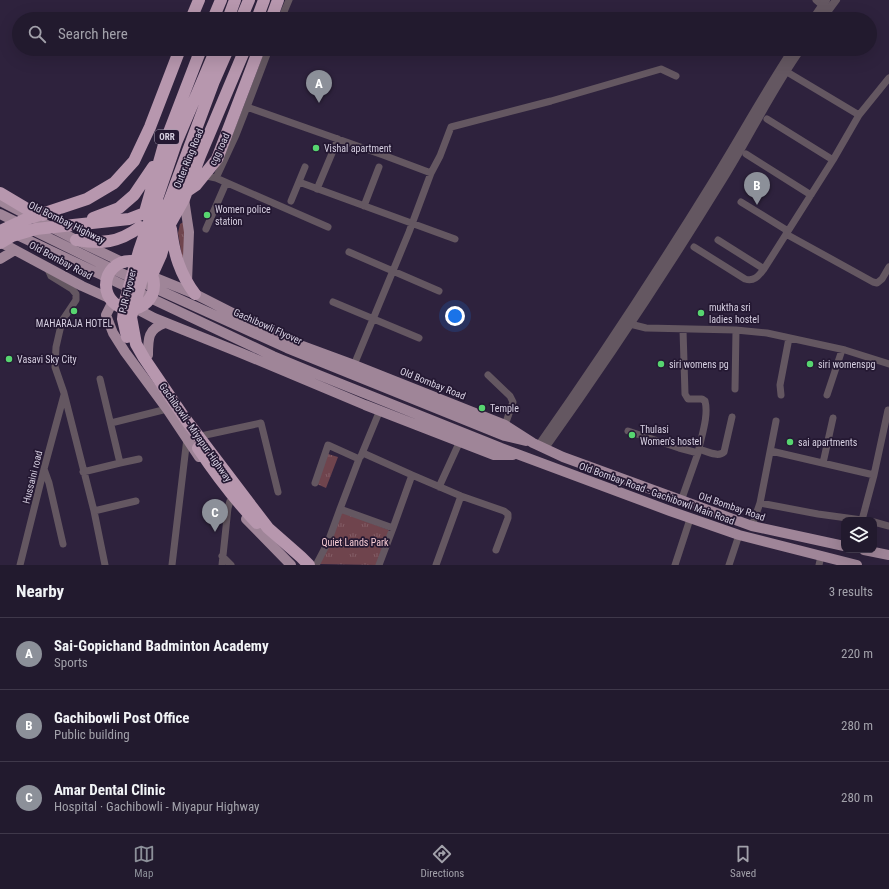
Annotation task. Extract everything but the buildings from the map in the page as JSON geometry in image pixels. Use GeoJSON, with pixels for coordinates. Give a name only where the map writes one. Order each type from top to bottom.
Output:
{"type":"FeatureCollection","features":[{"type":"Feature","properties":{"kind":"highway"},"geometry":{"type":"LineString","coordinates":[[194,12],[199,0]]}},
{"type":"Feature","properties":{"kind":"highway"},"geometry":{"type":"LineString","coordinates":[[216,12],[220,0]]}},
{"type":"Feature","properties":{"kind":"highway"},"geometry":{"type":"LineString","coordinates":[[231,12],[235,0]]}},
{"type":"Feature","properties":{"kind":"highway"},"geometry":{"type":"LineString","coordinates":[[244,12],[249,0]]}},
{"type":"Feature","properties":{"kind":"highway"},"geometry":{"type":"LineString","coordinates":[[260,12],[264,0]]}},
{"type":"Feature","properties":{"kind":"highway"},"geometry":{"type":"LineString","coordinates":[[274,12],[278,0]]}},
{"type":"Feature","properties":{"kind":"highway"},"geometry":{"type":"LineString","coordinates":[[0,231],[24,220],[87,199],[114,183],[134,161],[150,127],[177,56]]}},
{"type":"Feature","properties":{"kind":"highway","name":"ORR"},"geometry":{"type":"LineString","coordinates":[[126,262],[140,227],[163,148],[199,56]]}},
{"type":"Feature","properties":{"kind":"highway","name":"PJR Flyover"},"geometry":{"type":"LineString","coordinates":[[213,56],[176,143],[139,250],[125,301],[123,319],[128,341],[136,357],[220,480],[241,507],[299,565]]}},
{"type":"Feature","properties":{"kind":"highway","name":"PJR Flyover"},"geometry":{"type":"LineString","coordinates":[[225,56],[200,118],[148,258],[131,317],[136,344],[186,420],[268,528],[309,565]]}},
{"type":"Feature","properties":{"kind":"highway","name":"Outer Ring Road"},"geometry":{"type":"LineString","coordinates":[[152,276],[161,255],[170,224],[184,198],[242,56]]}},
{"type":"Feature","properties":{"kind":"highway"},"geometry":{"type":"LineString","coordinates":[[0,242],[12,236],[36,229],[129,220],[168,204],[196,185],[217,159],[256,56]]}},
{"type":"Feature","properties":{"kind":"highway"},"geometry":{"type":"LineString","coordinates":[[0,193],[32,212],[73,221],[90,219],[120,208],[134,195],[150,173],[163,148]]}},
{"type":"Feature","properties":{"kind":"highway"},"geometry":{"type":"LineString","coordinates":[[170,224],[175,254],[180,270],[187,284],[195,294]]}},
{"type":"Feature","properties":{"kind":"highway"},"geometry":{"type":"LineString","coordinates":[[76,240],[94,243],[112,241],[129,235],[140,227]]}},
{"type":"Feature","properties":{"kind":"highway"},"geometry":{"type":"LineString","coordinates":[[126,262],[142,264],[148,269],[152,276],[154,289],[152,296],[142,306],[135,308],[122,307],[112,300],[107,291],[106,283],[109,275],[113,269],[126,262]]}},
{"type":"Feature","properties":{"kind":"main road"},"geometry":{"type":"LineString","coordinates":[[184,198],[189,232],[187,284]]}},
{"type":"Feature","properties":{"kind":"main road","name":"Old Bombay Highway"},"geometry":{"type":"LineString","coordinates":[[0,201],[76,240],[126,262]]}},
{"type":"Feature","properties":{"kind":"main road","name":"Gachibowli Flyover"},"geometry":{"type":"LineString","coordinates":[[0,214],[108,267],[287,348],[505,436],[542,443]]}},
{"type":"Feature","properties":{"kind":"main road"},"geometry":{"type":"LineString","coordinates":[[0,227],[273,356],[521,456]]}},
{"type":"Feature","properties":{"kind":"main road","name":"Old Bombay Road"},"geometry":{"type":"LineString","coordinates":[[0,242],[82,286],[112,300]]}},
{"type":"Feature","properties":{"kind":"main road"},"geometry":{"type":"LineString","coordinates":[[0,259],[15,250]]}},
{"type":"Feature","properties":{"kind":"main road","name":"Old Bombay Road"},"geometry":{"type":"LineString","coordinates":[[152,276],[195,294],[297,344],[505,425],[542,443],[563,457],[680,501],[752,526],[841,545]]}},
{"type":"Feature","properties":{"kind":"main road","name":"Gachibowli - Miyapur Highway"},"geometry":{"type":"LineString","coordinates":[[112,300],[106,314],[113,333],[125,352],[167,409],[230,501],[291,565]]}},
{"type":"Feature","properties":{"kind":"main road"},"geometry":{"type":"LineString","coordinates":[[135,308],[165,323],[460,441],[494,454],[521,456]]}},
{"type":"Feature","properties":{"kind":"main road","name":"Gachibowli - Miyapur Highway"},"geometry":{"type":"LineString","coordinates":[[135,308],[141,341],[148,355],[233,487],[256,513],[315,565]]}},
{"type":"Feature","properties":{"kind":"main road"},"geometry":{"type":"LineString","coordinates":[[148,355],[150,334],[156,326],[165,323]]}},
{"type":"Feature","properties":{"kind":"main road"},"geometry":{"type":"LineString","coordinates":[[241,353],[252,323]]}},
{"type":"Feature","properties":{"kind":"main road","name":"Old Bombay Road - Gachibowli Main Road"},"geometry":{"type":"LineString","coordinates":[[521,456],[690,519],[738,535],[820,561],[857,565]]}},
{"type":"Feature","properties":{"kind":"main road"},"geometry":{"type":"LineString","coordinates":[[877,553],[889,555]]}},
{"type":"Feature","properties":{"kind":"street"},"geometry":{"type":"LineString","coordinates":[[284,12],[289,0]]}},
{"type":"Feature","properties":{"kind":"street"},"geometry":{"type":"LineString","coordinates":[[823,4],[836,0]]}},
{"type":"Feature","properties":{"kind":"street","name":"cgg road"},"geometry":{"type":"LineString","coordinates":[[194,173],[216,178],[236,135],[266,56]]}},
{"type":"Feature","properties":{"kind":"street"},"geometry":{"type":"LineString","coordinates":[[542,443],[563,416],[627,323],[677,255],[740,151],[790,56]]}},
{"type":"Feature","properties":{"kind":"street"},"geometry":{"type":"LineString","coordinates":[[783,69],[795,56]]}},
{"type":"Feature","properties":{"kind":"street"},"geometry":{"type":"LineString","coordinates":[[354,365],[451,127],[551,101],[661,69],[676,76]]}},
{"type":"Feature","properties":{"kind":"street"},"geometry":{"type":"LineString","coordinates":[[783,69],[859,116]]}},
{"type":"Feature","properties":{"kind":"street"},"geometry":{"type":"LineString","coordinates":[[694,247],[748,280],[756,278],[764,269],[787,233],[859,116],[889,78]]}},
{"type":"Feature","properties":{"kind":"street"},"geometry":{"type":"LineString","coordinates":[[247,107],[431,173]]}},
{"type":"Feature","properties":{"kind":"street"},"geometry":{"type":"LineString","coordinates":[[767,119],[833,160]]}},
{"type":"Feature","properties":{"kind":"street"},"geometry":{"type":"LineString","coordinates":[[317,188],[338,139]]}},
{"type":"Feature","properties":{"kind":"street"},"geometry":{"type":"LineString","coordinates":[[746,154],[811,195]]}},
{"type":"Feature","properties":{"kind":"street"},"geometry":{"type":"LineString","coordinates":[[291,201],[305,167]]}},
{"type":"Feature","properties":{"kind":"street"},"geometry":{"type":"LineString","coordinates":[[364,206],[379,167]]}},
{"type":"Feature","properties":{"kind":"street"},"geometry":{"type":"LineString","coordinates":[[216,178],[328,227]]}},
{"type":"Feature","properties":{"kind":"street"},"geometry":{"type":"LineString","coordinates":[[299,182],[455,239]]}},
{"type":"Feature","properties":{"kind":"street"},"geometry":{"type":"LineString","coordinates":[[206,229],[226,183]]}},
{"type":"Feature","properties":{"kind":"street"},"geometry":{"type":"LineString","coordinates":[[741,202],[787,233],[868,280],[877,283],[882,279],[889,267]]}},
{"type":"Feature","properties":{"kind":"street"},"geometry":{"type":"LineString","coordinates":[[718,240],[764,269]]}},
{"type":"Feature","properties":{"kind":"street"},"geometry":{"type":"LineString","coordinates":[[349,252],[438,291]]}},
{"type":"Feature","properties":{"kind":"street"},"geometry":{"type":"LineString","coordinates":[[47,267],[51,276],[72,289],[76,294],[76,300],[62,321],[56,346],[55,367],[64,393],[94,511],[105,565]]}},
{"type":"Feature","properties":{"kind":"street"},"geometry":{"type":"LineString","coordinates":[[882,279],[889,283]]}},
{"type":"Feature","properties":{"kind":"street"},"geometry":{"type":"LineString","coordinates":[[333,302],[419,338]]}},
{"type":"Feature","properties":{"kind":"street"},"geometry":{"type":"LineString","coordinates":[[627,323],[646,328],[736,330],[766,333],[842,350],[889,364]]}},
{"type":"Feature","properties":{"kind":"street"},"geometry":{"type":"LineString","coordinates":[[680,501],[698,451],[705,418],[706,404],[705,400],[702,399],[688,399],[685,394],[683,330]]}},
{"type":"Feature","properties":{"kind":"street"},"geometry":{"type":"LineString","coordinates":[[735,390],[736,330]]}},
{"type":"Feature","properties":{"kind":"street"},"geometry":{"type":"LineString","coordinates":[[781,395],[780,385],[790,338]]}},
{"type":"Feature","properties":{"kind":"street"},"geometry":{"type":"LineString","coordinates":[[827,395],[842,350]]}},
{"type":"Feature","properties":{"kind":"street"},"geometry":{"type":"LineString","coordinates":[[488,376],[510,396],[513,402],[505,425]]}},
{"type":"Feature","properties":{"kind":"street"},"geometry":{"type":"LineString","coordinates":[[100,379],[120,463]]}},
{"type":"Feature","properties":{"kind":"street","name":"Hussaini road"},"geometry":{"type":"LineString","coordinates":[[20,565],[64,393]]}},
{"type":"Feature","properties":{"kind":"street"},"geometry":{"type":"LineString","coordinates":[[111,423],[167,409]]}},
{"type":"Feature","properties":{"kind":"street"},"geometry":{"type":"LineString","coordinates":[[315,565],[328,542],[340,508],[380,410]]}},
{"type":"Feature","properties":{"kind":"street"},"geometry":{"type":"LineString","coordinates":[[863,517],[874,475],[888,410]]}},
{"type":"Feature","properties":{"kind":"street"},"geometry":{"type":"LineString","coordinates":[[628,431],[679,448],[722,455],[732,417]]}},
{"type":"Feature","properties":{"kind":"street"},"geometry":{"type":"LineString","coordinates":[[823,463],[833,418]]}},
{"type":"Feature","properties":{"kind":"street"},"geometry":{"type":"LineString","coordinates":[[752,526],[760,503],[776,421]]}},
{"type":"Feature","properties":{"kind":"street"},"geometry":{"type":"LineString","coordinates":[[201,436],[261,423],[278,492]]}},
{"type":"Feature","properties":{"kind":"street"},"geometry":{"type":"LineString","coordinates":[[172,565],[187,438]]}},
{"type":"Feature","properties":{"kind":"street"},"geometry":{"type":"LineString","coordinates":[[440,487],[460,441]]}},
{"type":"Feature","properties":{"kind":"street"},"geometry":{"type":"LineString","coordinates":[[315,483],[328,445],[361,456],[412,475],[461,496],[504,510],[508,514],[508,518],[496,550]]}},
{"type":"Feature","properties":{"kind":"street"},"geometry":{"type":"LineString","coordinates":[[771,451],[874,475]]}},
{"type":"Feature","properties":{"kind":"street"},"geometry":{"type":"LineString","coordinates":[[83,472],[138,458]]}},
{"type":"Feature","properties":{"kind":"street"},"geometry":{"type":"LineString","coordinates":[[44,469],[63,544]]}},
{"type":"Feature","properties":{"kind":"street"},"geometry":{"type":"LineString","coordinates":[[379,565],[412,475]]}},
{"type":"Feature","properties":{"kind":"street"},"geometry":{"type":"LineString","coordinates":[[436,565],[461,496]]}},
{"type":"Feature","properties":{"kind":"street"},"geometry":{"type":"LineString","coordinates":[[94,511],[136,501]]}},
{"type":"Feature","properties":{"kind":"street"},"geometry":{"type":"LineString","coordinates":[[222,565],[230,501]]}},
{"type":"Feature","properties":{"kind":"street"},"geometry":{"type":"LineString","coordinates":[[760,503],[841,517]]}},
{"type":"Feature","properties":{"kind":"street"},"geometry":{"type":"LineString","coordinates":[[340,508],[393,528]]}},
{"type":"Feature","properties":{"kind":"street"},"geometry":{"type":"LineString","coordinates":[[675,565],[690,519]]}},
{"type":"Feature","properties":{"kind":"street"},"geometry":{"type":"LineString","coordinates":[[877,523],[889,526]]}},
{"type":"Feature","properties":{"kind":"street"},"geometry":{"type":"LineString","coordinates":[[728,565],[738,535]]}},
{"type":"Feature","properties":{"kind":"street"},"geometry":{"type":"LineString","coordinates":[[222,556],[231,565]]}},
{"type":"Feature","properties":{"kind":"green space"},"geometry":{"type":"Polygon","coordinates":[[[187,220],[184,268],[178,233],[180,224],[187,220]]]}},
{"type":"Feature","properties":{"kind":"green space"},"geometry":{"type":"Polygon","coordinates":[[[328,454],[338,457],[326,488],[317,484],[328,454]]]}},
{"type":"Feature","properties":{"kind":"green space","name":"Quiet Lands Park"},"geometry":{"type":"Polygon","coordinates":[[[342,512],[389,530],[376,565],[319,564],[342,512]]]}},
{"type":"Feature","properties":{"kind":"place","name":"Sai-Gopichand Badminton Academy"},"geometry":{"type":"Point","coordinates":[319,103]}},
{"type":"Feature","properties":{"kind":"place","name":"Vishal apartment"},"geometry":{"type":"Point","coordinates":[316,148]}},
{"type":"Feature","properties":{"kind":"place","name":"Gachibowli Post Office"},"geometry":{"type":"Point","coordinates":[757,205]}},
{"type":"Feature","properties":{"kind":"place","name":"Women police station"},"geometry":{"type":"Point","coordinates":[207,215]}},
{"type":"Feature","properties":{"kind":"place","name":"MAHARAJA HOTEL"},"geometry":{"type":"Point","coordinates":[74,311]}},
{"type":"Feature","properties":{"kind":"place","name":"muktha sri ladies hostel"},"geometry":{"type":"Point","coordinates":[701,313]}},
{"type":"Feature","properties":{"kind":"place","name":"Vasavi Sky City"},"geometry":{"type":"Point","coordinates":[9,359]}},
{"type":"Feature","properties":{"kind":"place","name":"siri womens pg"},"geometry":{"type":"Point","coordinates":[661,364]}},
{"type":"Feature","properties":{"kind":"place","name":"siri womenspg"},"geometry":{"type":"Point","coordinates":[810,364]}},
{"type":"Feature","properties":{"kind":"place","name":"Temple"},"geometry":{"type":"Point","coordinates":[482,408]}},
{"type":"Feature","properties":{"kind":"place","name":"Thulasi Women's hostel"},"geometry":{"type":"Point","coordinates":[632,435]}},
{"type":"Feature","properties":{"kind":"place","name":"sai apartments"},"geometry":{"type":"Point","coordinates":[790,442]}},
{"type":"Feature","properties":{"kind":"place","name":"Amar Dental Clinic"},"geometry":{"type":"Point","coordinates":[215,532]}}]}
